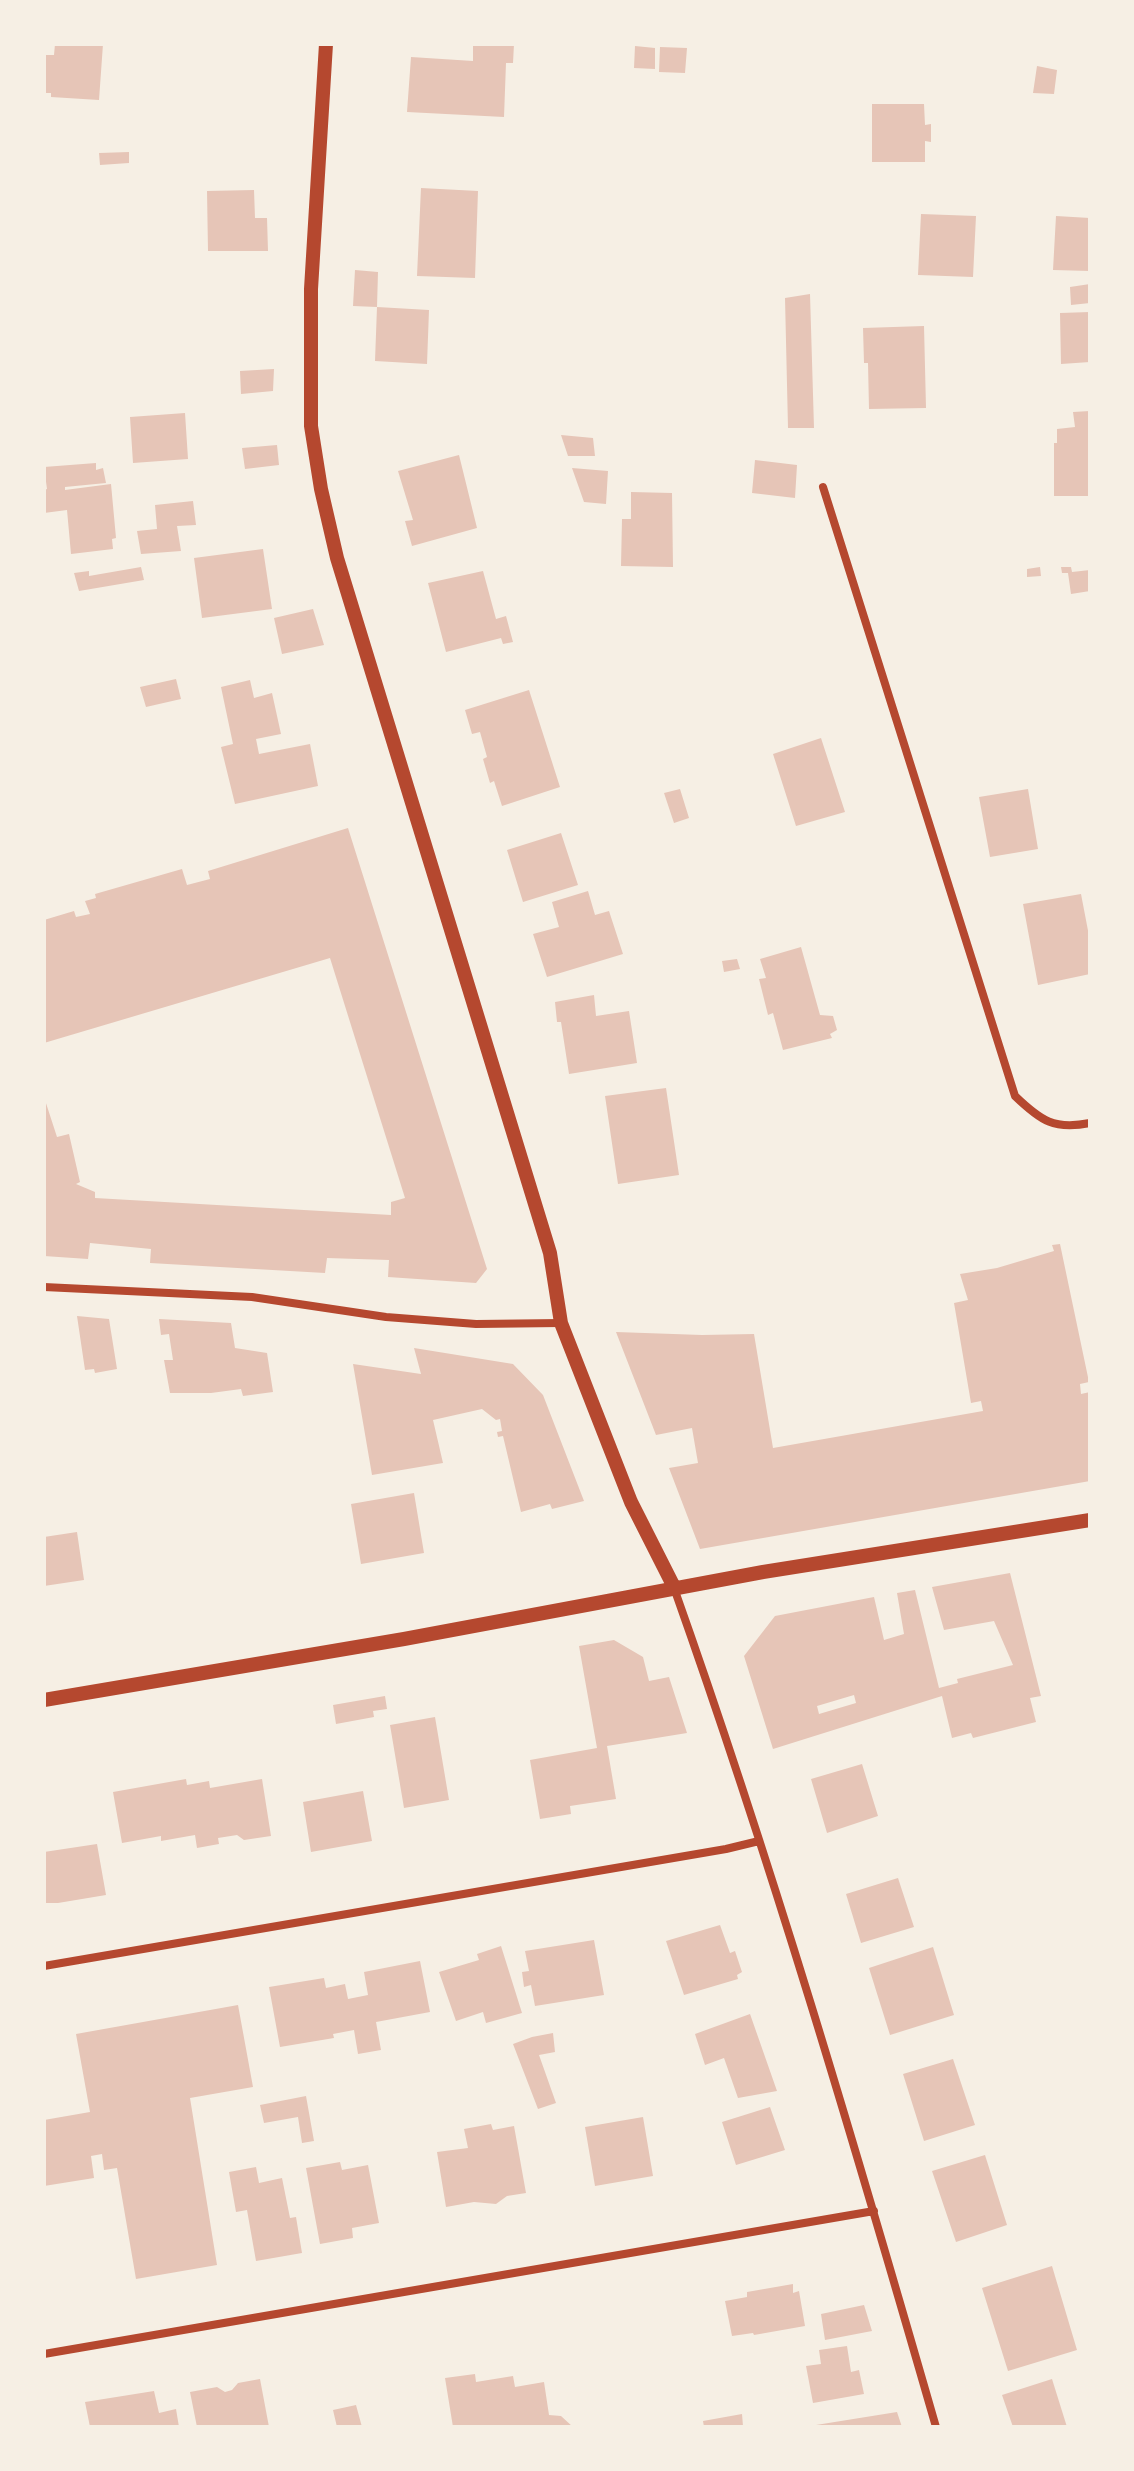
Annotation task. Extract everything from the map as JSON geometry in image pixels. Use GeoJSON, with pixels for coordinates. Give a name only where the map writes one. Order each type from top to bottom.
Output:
{"type":"FeatureCollection","features":[{"type":"Feature","properties":{"kind":"street"},"geometry":{"type":"LineString","coordinates":[[326,44],[311,289],[311,426],[337,558],[550,1253],[561,1323],[631,1502],[674,1587],[759,1841],[874,2211],[936,2427]]}},
{"type":"Feature","properties":{"kind":"street"},"geometry":{"type":"LineString","coordinates":[[823,487],[1015,1096],[1033,1113],[1051,1123],[1067,1127],[1090,1123]]}},
{"type":"Feature","properties":{"kind":"street"},"geometry":{"type":"LineString","coordinates":[[44,1287],[252,1297],[386,1317],[476,1324],[561,1323]]}},
{"type":"Feature","properties":{"kind":"street"},"geometry":{"type":"LineString","coordinates":[[44,1700],[404,1639],[674,1587],[1090,1520]]}},
{"type":"Feature","properties":{"kind":"street"},"geometry":{"type":"LineString","coordinates":[[44,1966],[759,1841]]}},
{"type":"Feature","properties":{"kind":"street"},"geometry":{"type":"LineString","coordinates":[[44,2354],[874,2211]]}},
{"type":"Feature","properties":{"kind":"building"},"geometry":{"type":"Polygon","coordinates":[[[55,44],[103,44],[99,100],[51,97],[51,93],[44,93],[44,55],[54,55],[55,44]]]}},
{"type":"Feature","properties":{"kind":"building"},"geometry":{"type":"Polygon","coordinates":[[[473,44],[514,44],[513,63],[506,63],[504,117],[407,112],[411,57],[473,61],[473,44]]]}},
{"type":"Feature","properties":{"kind":"building"},"geometry":{"type":"Polygon","coordinates":[[[635,46],[655,48],[655,69],[634,68],[635,46]]]}},
{"type":"Feature","properties":{"kind":"building"},"geometry":{"type":"Polygon","coordinates":[[[660,47],[687,48],[685,73],[659,72],[660,47]]]}},
{"type":"Feature","properties":{"kind":"building"},"geometry":{"type":"Polygon","coordinates":[[[1037,66],[1057,70],[1054,94],[1033,93],[1037,66]]]}},
{"type":"Feature","properties":{"kind":"building"},"geometry":{"type":"Polygon","coordinates":[[[872,104],[924,104],[925,125],[931,124],[931,142],[925,141],[925,162],[872,162],[872,104]]]}},
{"type":"Feature","properties":{"kind":"building"},"geometry":{"type":"Polygon","coordinates":[[[129,152],[129,163],[100,165],[99,153],[129,152]]]}},
{"type":"Feature","properties":{"kind":"building"},"geometry":{"type":"Polygon","coordinates":[[[421,188],[478,191],[475,278],[417,276],[421,188]]]}},
{"type":"Feature","properties":{"kind":"building"},"geometry":{"type":"Polygon","coordinates":[[[254,190],[255,218],[267,218],[268,251],[208,251],[207,191],[254,190]]]}},
{"type":"Feature","properties":{"kind":"building"},"geometry":{"type":"Polygon","coordinates":[[[921,214],[976,216],[973,277],[918,275],[921,214]]]}},
{"type":"Feature","properties":{"kind":"building"},"geometry":{"type":"Polygon","coordinates":[[[1056,216],[1090,218],[1090,271],[1053,270],[1056,216]]]}},
{"type":"Feature","properties":{"kind":"building"},"geometry":{"type":"Polygon","coordinates":[[[355,270],[378,272],[377,307],[353,306],[355,270]]]}},
{"type":"Feature","properties":{"kind":"building"},"geometry":{"type":"Polygon","coordinates":[[[1090,284],[1090,303],[1071,305],[1070,287],[1090,284]]]}},
{"type":"Feature","properties":{"kind":"building"},"geometry":{"type":"Polygon","coordinates":[[[810,294],[814,428],[788,428],[785,298],[810,294]]]}},
{"type":"Feature","properties":{"kind":"building"},"geometry":{"type":"Polygon","coordinates":[[[377,307],[429,310],[427,364],[375,361],[377,307]]]}},
{"type":"Feature","properties":{"kind":"building"},"geometry":{"type":"Polygon","coordinates":[[[1090,312],[1090,362],[1061,364],[1060,313],[1090,312]]]}},
{"type":"Feature","properties":{"kind":"building"},"geometry":{"type":"Polygon","coordinates":[[[924,326],[926,408],[869,409],[868,363],[864,363],[863,328],[924,326]]]}},
{"type":"Feature","properties":{"kind":"building"},"geometry":{"type":"Polygon","coordinates":[[[274,369],[273,391],[241,394],[240,371],[274,369]]]}},
{"type":"Feature","properties":{"kind":"building"},"geometry":{"type":"Polygon","coordinates":[[[1090,411],[1090,496],[1054,496],[1057,429],[1075,427],[1073,412],[1090,411]]]}},
{"type":"Feature","properties":{"kind":"building"},"geometry":{"type":"Polygon","coordinates":[[[185,413],[188,459],[133,463],[130,417],[185,413]]]}},
{"type":"Feature","properties":{"kind":"building"},"geometry":{"type":"Polygon","coordinates":[[[561,435],[593,438],[595,456],[568,456],[561,435]]]}},
{"type":"Feature","properties":{"kind":"building"},"geometry":{"type":"Polygon","coordinates":[[[277,445],[279,465],[245,469],[242,448],[277,445]]]}},
{"type":"Feature","properties":{"kind":"building"},"geometry":{"type":"Polygon","coordinates":[[[459,455],[477,528],[412,546],[405,521],[413,520],[398,471],[459,455]]]}},
{"type":"Feature","properties":{"kind":"building"},"geometry":{"type":"Polygon","coordinates":[[[755,460],[797,465],[795,498],[752,493],[755,460]]]}},
{"type":"Feature","properties":{"kind":"building"},"geometry":{"type":"Polygon","coordinates":[[[96,463],[96,470],[103,468],[106,483],[65,487],[65,490],[111,484],[116,538],[112,539],[113,549],[71,554],[67,510],[44,513],[44,490],[47,489],[44,467],[96,463]]]}},
{"type":"Feature","properties":{"kind":"building"},"geometry":{"type":"Polygon","coordinates":[[[572,468],[608,471],[606,504],[584,502],[572,468]]]}},
{"type":"Feature","properties":{"kind":"building"},"geometry":{"type":"Polygon","coordinates":[[[631,492],[672,493],[673,567],[621,566],[622,519],[631,519],[631,492]]]}},
{"type":"Feature","properties":{"kind":"building"},"geometry":{"type":"Polygon","coordinates":[[[193,501],[196,525],[177,526],[181,551],[141,554],[137,531],[157,529],[155,505],[193,501]]]}},
{"type":"Feature","properties":{"kind":"building"},"geometry":{"type":"Polygon","coordinates":[[[263,549],[272,609],[202,618],[194,558],[263,549]]]}},
{"type":"Feature","properties":{"kind":"building"},"geometry":{"type":"Polygon","coordinates":[[[141,567],[144,580],[79,591],[74,573],[89,571],[89,576],[141,567]]]}},
{"type":"Feature","properties":{"kind":"building"},"geometry":{"type":"Polygon","coordinates":[[[1040,567],[1041,576],[1027,577],[1027,569],[1040,567]]]}},
{"type":"Feature","properties":{"kind":"building"},"geometry":{"type":"Polygon","coordinates":[[[1061,567],[1071,567],[1072,572],[1090,570],[1090,591],[1071,594],[1068,573],[1062,573],[1061,567]]]}},
{"type":"Feature","properties":{"kind":"building"},"geometry":{"type":"Polygon","coordinates":[[[483,571],[496,619],[506,616],[513,642],[503,644],[501,638],[446,652],[428,583],[483,571]]]}},
{"type":"Feature","properties":{"kind":"building"},"geometry":{"type":"Polygon","coordinates":[[[313,609],[324,645],[282,654],[274,618],[313,609]]]}},
{"type":"Feature","properties":{"kind":"building"},"geometry":{"type":"Polygon","coordinates":[[[176,679],[181,699],[146,707],[140,687],[176,679]]]}},
{"type":"Feature","properties":{"kind":"building"},"geometry":{"type":"Polygon","coordinates":[[[250,680],[254,698],[272,693],[281,734],[256,739],[259,754],[310,744],[318,786],[235,804],[221,747],[233,744],[221,687],[250,680]]]}},
{"type":"Feature","properties":{"kind":"building"},"geometry":{"type":"Polygon","coordinates":[[[529,690],[560,787],[502,806],[494,781],[490,783],[480,732],[472,734],[465,710],[529,690]]]}},
{"type":"Feature","properties":{"kind":"building"},"geometry":{"type":"Polygon","coordinates":[[[821,738],[845,812],[796,826],[773,754],[821,738]]]}},
{"type":"Feature","properties":{"kind":"building"},"geometry":{"type":"Polygon","coordinates":[[[680,789],[689,818],[674,823],[664,793],[680,789]]]}},
{"type":"Feature","properties":{"kind":"building"},"geometry":{"type":"Polygon","coordinates":[[[1028,789],[1038,849],[990,857],[979,797],[1028,789]]]}},
{"type":"Feature","properties":{"kind":"building"},"geometry":{"type":"Polygon","coordinates":[[[348,828],[487,1269],[476,1283],[388,1277],[389,1260],[327,1258],[325,1273],[150,1263],[151,1249],[90,1243],[88,1259],[44,1256],[44,1097],[57,1137],[69,1134],[80,1182],[76,1184],[95,1192],[95,1198],[391,1215],[391,1202],[405,1198],[330,958],[44,1043],[44,920],[74,911],[76,917],[90,914],[85,901],[96,898],[95,894],[182,869],[187,885],[210,879],[208,871],[348,828]]]}},
{"type":"Feature","properties":{"kind":"building"},"geometry":{"type":"Polygon","coordinates":[[[561,833],[578,885],[523,902],[507,850],[561,833]]]}},
{"type":"Feature","properties":{"kind":"building"},"geometry":{"type":"Polygon","coordinates":[[[588,891],[595,915],[609,911],[623,954],[547,977],[533,934],[559,927],[552,902],[588,891]]]}},
{"type":"Feature","properties":{"kind":"building"},"geometry":{"type":"Polygon","coordinates":[[[1081,894],[1090,941],[1090,974],[1038,985],[1023,904],[1081,894]]]}},
{"type":"Feature","properties":{"kind":"building"},"geometry":{"type":"Polygon","coordinates":[[[801,947],[820,1015],[833,1016],[837,1030],[830,1034],[832,1038],[783,1050],[773,1013],[768,1015],[759,979],[766,978],[760,959],[801,947]]]}},
{"type":"Feature","properties":{"kind":"building"},"geometry":{"type":"Polygon","coordinates":[[[737,959],[740,969],[724,972],[722,961],[737,959]]]}},
{"type":"Feature","properties":{"kind":"building"},"geometry":{"type":"Polygon","coordinates":[[[594,995],[596,1016],[629,1011],[637,1063],[569,1074],[555,1002],[594,995]]]}},
{"type":"Feature","properties":{"kind":"building"},"geometry":{"type":"Polygon","coordinates":[[[666,1088],[679,1175],[618,1184],[605,1096],[666,1088]]]}},
{"type":"Feature","properties":{"kind":"building"},"geometry":{"type":"Polygon","coordinates":[[[1060,1244],[1089,1382],[1080,1384],[1081,1394],[1090,1392],[1090,1481],[700,1549],[669,1468],[698,1463],[692,1428],[656,1435],[616,1332],[754,1334],[773,1448],[983,1411],[981,1401],[971,1403],[954,1303],[968,1300],[960,1274],[997,1268],[1054,1251],[1052,1245],[1060,1244]]]}},
{"type":"Feature","properties":{"kind":"building"},"geometry":{"type":"Polygon","coordinates":[[[77,1316],[109,1319],[117,1369],[95,1373],[94,1369],[85,1370],[77,1316]]]}},
{"type":"Feature","properties":{"kind":"building"},"geometry":{"type":"Polygon","coordinates":[[[159,1319],[231,1323],[235,1348],[267,1353],[273,1392],[243,1396],[241,1389],[170,1393],[164,1360],[173,1360],[169,1334],[161,1335],[159,1319]]]}},
{"type":"Feature","properties":{"kind":"building"},"geometry":{"type":"Polygon","coordinates":[[[414,1348],[513,1364],[543,1395],[584,1501],[552,1509],[550,1504],[521,1512],[503,1436],[498,1437],[497,1432],[502,1431],[500,1419],[496,1420],[482,1409],[433,1420],[443,1463],[372,1475],[353,1364],[421,1374],[414,1348]]]}},
{"type":"Feature","properties":{"kind":"building"},"geometry":{"type":"Polygon","coordinates":[[[414,1493],[424,1553],[361,1564],[351,1504],[414,1493]]]}},
{"type":"Feature","properties":{"kind":"building"},"geometry":{"type":"Polygon","coordinates":[[[77,1532],[84,1580],[44,1586],[44,1537],[77,1532]]]}},
{"type":"Feature","properties":{"kind":"building"},"geometry":{"type":"Polygon","coordinates":[[[1010,1573],[1041,1696],[1030,1698],[1036,1722],[973,1738],[971,1733],[952,1738],[942,1696],[773,1749],[744,1656],[775,1616],[874,1597],[884,1640],[904,1634],[897,1593],[915,1590],[939,1688],[958,1683],[957,1679],[1013,1665],[994,1621],[944,1630],[932,1587],[1010,1573]],[[854,1695],[817,1706],[819,1714],[856,1703],[854,1695]]]}},
{"type":"Feature","properties":{"kind":"building"},"geometry":{"type":"Polygon","coordinates":[[[614,1640],[643,1657],[649,1681],[669,1677],[687,1733],[607,1746],[616,1799],[570,1806],[571,1814],[540,1819],[530,1760],[597,1748],[579,1646],[614,1640]]]}},
{"type":"Feature","properties":{"kind":"building"},"geometry":{"type":"Polygon","coordinates":[[[385,1696],[387,1709],[373,1711],[374,1717],[336,1724],[333,1705],[385,1696]]]}},
{"type":"Feature","properties":{"kind":"building"},"geometry":{"type":"Polygon","coordinates":[[[435,1717],[449,1800],[404,1808],[390,1725],[435,1717]]]}},
{"type":"Feature","properties":{"kind":"building"},"geometry":{"type":"Polygon","coordinates":[[[862,1764],[878,1816],[827,1833],[811,1779],[862,1764]]]}},
{"type":"Feature","properties":{"kind":"building"},"geometry":{"type":"Polygon","coordinates":[[[186,1779],[187,1785],[209,1781],[210,1788],[262,1779],[271,1836],[244,1840],[237,1835],[218,1838],[219,1844],[197,1848],[195,1835],[161,1841],[161,1836],[122,1843],[113,1792],[186,1779]]]}},
{"type":"Feature","properties":{"kind":"building"},"geometry":{"type":"Polygon","coordinates":[[[363,1791],[372,1841],[311,1852],[303,1802],[363,1791]]]}},
{"type":"Feature","properties":{"kind":"building"},"geometry":{"type":"Polygon","coordinates":[[[97,1844],[106,1895],[44,1903],[44,1852],[97,1844]]]}},
{"type":"Feature","properties":{"kind":"building"},"geometry":{"type":"Polygon","coordinates":[[[898,1878],[914,1927],[861,1943],[846,1894],[898,1878]]]}},
{"type":"Feature","properties":{"kind":"building"},"geometry":{"type":"Polygon","coordinates":[[[720,1925],[730,1953],[735,1951],[742,1972],[737,1975],[738,1979],[684,1995],[666,1941],[720,1925]]]}},
{"type":"Feature","properties":{"kind":"building"},"geometry":{"type":"Polygon","coordinates":[[[594,1940],[604,1995],[535,2006],[531,1985],[524,1987],[522,1972],[529,1971],[525,1951],[594,1940]]]}},
{"type":"Feature","properties":{"kind":"building"},"geometry":{"type":"Polygon","coordinates":[[[501,1946],[522,2013],[486,2023],[483,2012],[456,2021],[439,1972],[479,1960],[477,1954],[501,1946]]]}},
{"type":"Feature","properties":{"kind":"building"},"geometry":{"type":"Polygon","coordinates":[[[933,1947],[954,2015],[890,2035],[869,1968],[933,1947]]]}},
{"type":"Feature","properties":{"kind":"building"},"geometry":{"type":"Polygon","coordinates":[[[420,1961],[430,2012],[376,2022],[381,2050],[358,2054],[354,2030],[333,2034],[334,2038],[280,2047],[269,1987],[324,1978],[326,1988],[345,1984],[348,1999],[368,1995],[364,1972],[420,1961]]]}},
{"type":"Feature","properties":{"kind":"building"},"geometry":{"type":"Polygon","coordinates":[[[238,2005],[253,2087],[190,2098],[217,2265],[136,2279],[117,2168],[104,2170],[102,2154],[91,2156],[94,2178],[44,2186],[44,2120],[90,2112],[76,2034],[238,2005]]]}},
{"type":"Feature","properties":{"kind":"building"},"geometry":{"type":"Polygon","coordinates":[[[750,2014],[777,2091],[738,2098],[724,2058],[705,2065],[695,2034],[750,2014]]]}},
{"type":"Feature","properties":{"kind":"building"},"geometry":{"type":"Polygon","coordinates":[[[553,2033],[555,2052],[539,2055],[556,2103],[538,2109],[513,2044],[553,2033]]]}},
{"type":"Feature","properties":{"kind":"building"},"geometry":{"type":"Polygon","coordinates":[[[953,2059],[975,2125],[924,2141],[903,2074],[953,2059]]]}},
{"type":"Feature","properties":{"kind":"building"},"geometry":{"type":"Polygon","coordinates":[[[306,2096],[314,2141],[302,2143],[298,2117],[264,2123],[260,2105],[306,2096]]]}},
{"type":"Feature","properties":{"kind":"building"},"geometry":{"type":"Polygon","coordinates":[[[770,2107],[785,2150],[736,2165],[722,2122],[770,2107]]]}},
{"type":"Feature","properties":{"kind":"building"},"geometry":{"type":"Polygon","coordinates":[[[643,2117],[653,2176],[595,2186],[585,2127],[643,2117]]]}},
{"type":"Feature","properties":{"kind":"building"},"geometry":{"type":"Polygon","coordinates":[[[491,2124],[493,2130],[514,2126],[526,2193],[507,2196],[496,2204],[474,2202],[446,2207],[437,2152],[468,2148],[464,2129],[491,2124]]]}},
{"type":"Feature","properties":{"kind":"building"},"geometry":{"type":"Polygon","coordinates":[[[985,2155],[1007,2225],[956,2242],[932,2171],[985,2155]]]}},
{"type":"Feature","properties":{"kind":"building"},"geometry":{"type":"Polygon","coordinates":[[[340,2162],[342,2170],[368,2165],[379,2223],[352,2228],[353,2238],[320,2244],[306,2168],[340,2162]]]}},
{"type":"Feature","properties":{"kind":"building"},"geometry":{"type":"Polygon","coordinates":[[[256,2167],[259,2183],[282,2178],[290,2218],[296,2217],[302,2253],[256,2261],[247,2210],[236,2212],[229,2172],[256,2167]]]}},
{"type":"Feature","properties":{"kind":"building"},"geometry":{"type":"Polygon","coordinates":[[[1052,2266],[1077,2350],[1008,2371],[982,2288],[1052,2266]]]}},
{"type":"Feature","properties":{"kind":"building"},"geometry":{"type":"Polygon","coordinates":[[[793,2284],[793,2293],[799,2291],[805,2326],[732,2336],[725,2301],[747,2297],[747,2292],[793,2284]]]}},
{"type":"Feature","properties":{"kind":"building"},"geometry":{"type":"Polygon","coordinates":[[[864,2305],[872,2331],[825,2340],[821,2314],[864,2305]]]}},
{"type":"Feature","properties":{"kind":"building"},"geometry":{"type":"Polygon","coordinates":[[[847,2346],[851,2372],[859,2370],[864,2394],[813,2403],[806,2366],[821,2364],[819,2350],[847,2346]]]}},
{"type":"Feature","properties":{"kind":"building"},"geometry":{"type":"Polygon","coordinates":[[[475,2374],[476,2382],[513,2376],[515,2387],[544,2382],[549,2415],[561,2416],[573,2427],[453,2427],[445,2378],[475,2374]]]}},
{"type":"Feature","properties":{"kind":"building"},"geometry":{"type":"Polygon","coordinates":[[[260,2379],[269,2427],[197,2427],[190,2392],[217,2387],[225,2392],[238,2383],[260,2379]]]}},
{"type":"Feature","properties":{"kind":"building"},"geometry":{"type":"Polygon","coordinates":[[[1052,2379],[1067,2427],[1013,2427],[1002,2395],[1052,2379]]]}},
{"type":"Feature","properties":{"kind":"building"},"geometry":{"type":"Polygon","coordinates":[[[154,2391],[159,2413],[176,2409],[179,2427],[90,2427],[85,2402],[154,2391]]]}},
{"type":"Feature","properties":{"kind":"building"},"geometry":{"type":"Polygon","coordinates":[[[356,2405],[362,2427],[337,2427],[333,2410],[356,2405]]]}},
{"type":"Feature","properties":{"kind":"building"},"geometry":{"type":"Polygon","coordinates":[[[897,2412],[902,2427],[816,2427],[816,2425],[897,2412]]]}},
{"type":"Feature","properties":{"kind":"building"},"geometry":{"type":"Polygon","coordinates":[[[742,2414],[743,2426],[704,2427],[703,2421],[742,2414]]]}}]}
